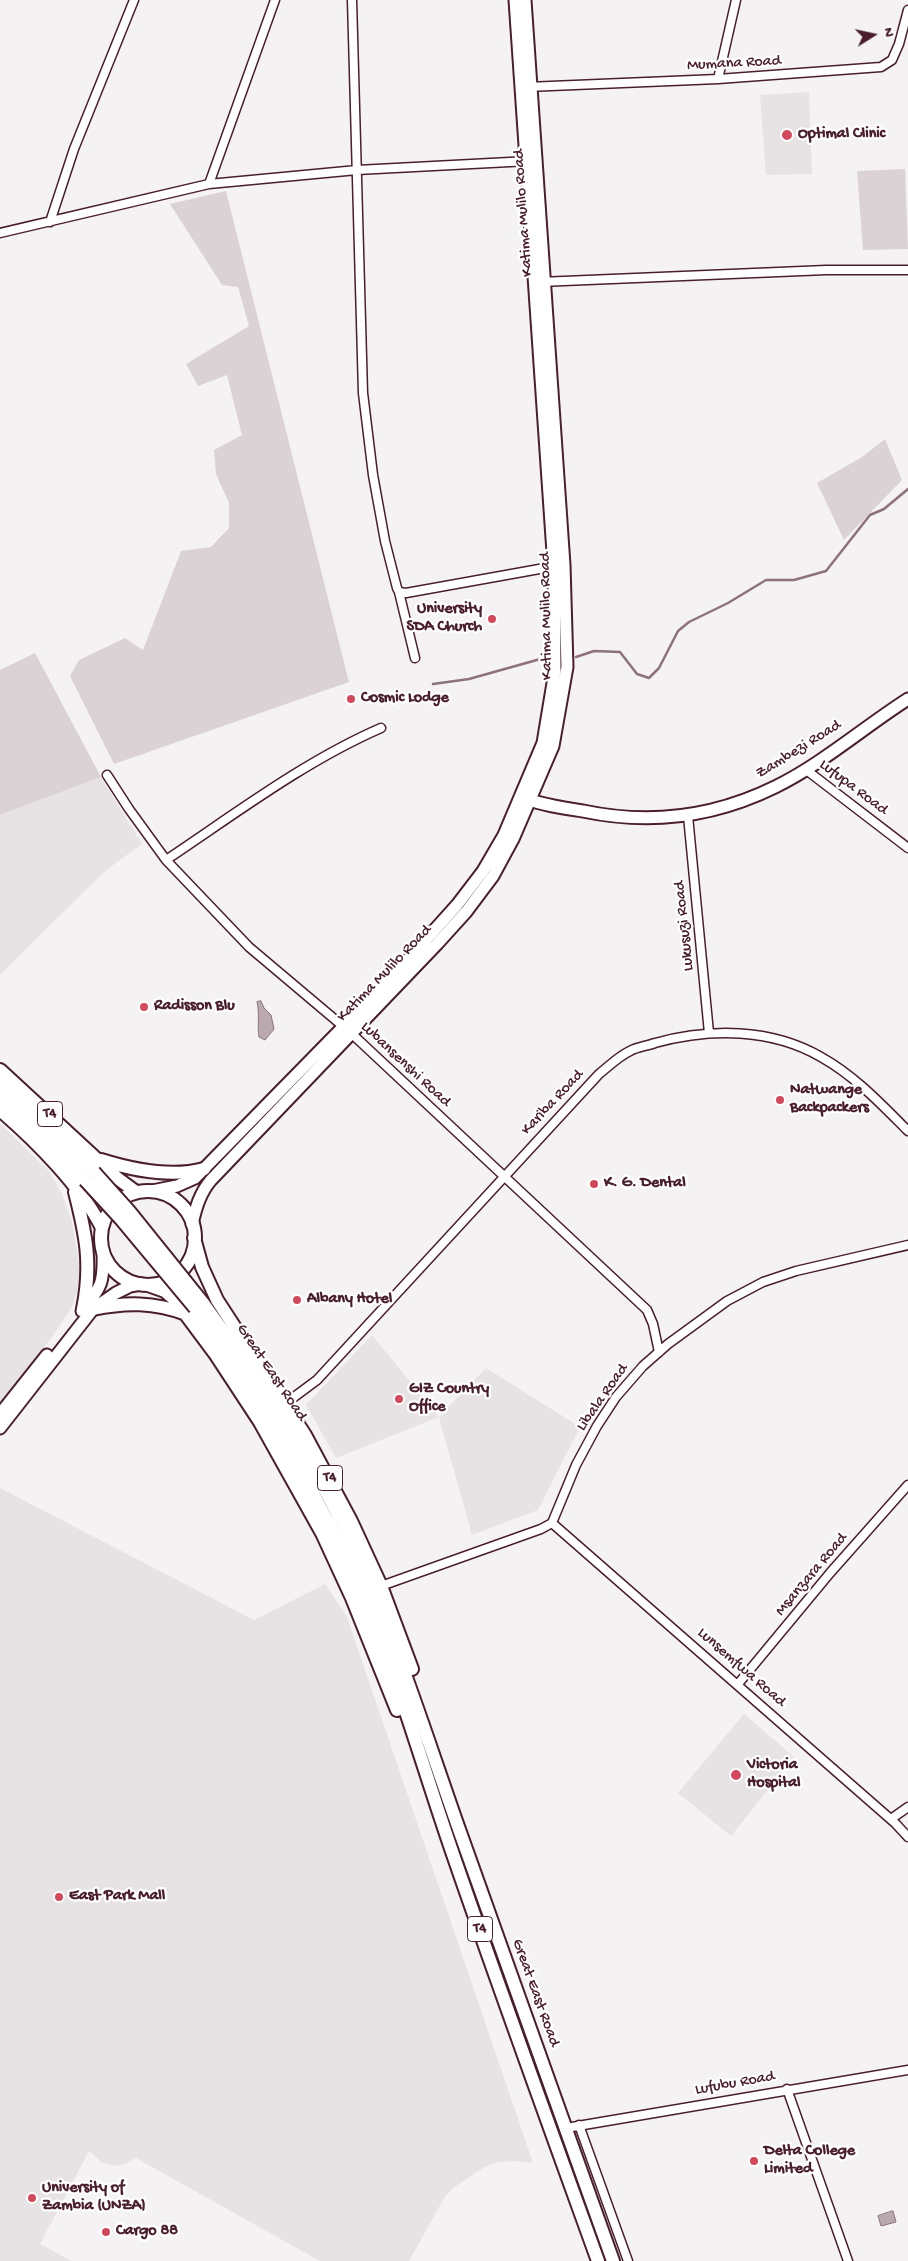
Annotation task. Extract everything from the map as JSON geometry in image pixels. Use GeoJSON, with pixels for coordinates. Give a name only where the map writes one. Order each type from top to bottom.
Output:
{"type":"FeatureCollection","features":[{"type":"Feature","properties":{"kind":"main road","name":"Katima Mulilo Road"},"geometry":{"type":"LineString","coordinates":[[515,0],[527,87]]}},
{"type":"Feature","properties":{"kind":"main road","name":"Katima Mulilo Road"},"geometry":{"type":"LineString","coordinates":[[152,1191],[195,1178],[466,912],[500,864],[526,799],[553,746],[567,667],[530,161],[526,0]]}},
{"type":"Feature","properties":{"kind":"main road","name":"Zambezi Road"},"geometry":{"type":"LineString","coordinates":[[526,799],[600,815],[628,818],[657,819],[688,816],[719,808],[752,797],[776,786],[805,769],[908,699]]}},
{"type":"Feature","properties":{"kind":"main road","name":"Katima Mulilo Road"},"geometry":{"type":"LineString","coordinates":[[192,1224],[197,1203],[203,1189],[210,1180],[347,1030]]}},
{"type":"Feature","properties":{"kind":"main road","name":"T4"},"geometry":{"type":"LineString","coordinates":[[0,1070],[121,1181],[136,1192]]}},
{"type":"Feature","properties":{"kind":"main road","name":"Great East Road"},"geometry":{"type":"LineString","coordinates":[[0,1083],[90,1176],[138,1239],[281,1417],[318,1477],[343,1524],[372,1589],[428,1736],[456,1823],[613,2261]]}},
{"type":"Feature","properties":{"kind":"main road","name":"Great East Road"},"geometry":{"type":"LineString","coordinates":[[0,1098],[90,1176]]}},
{"type":"Feature","properties":{"kind":"main road","name":"T4"},"geometry":{"type":"LineString","coordinates":[[0,1110],[38,1146],[74,1187],[102,1228]]}},
{"type":"Feature","properties":{"kind":"main road"},"geometry":{"type":"LineString","coordinates":[[98,1159],[155,1171],[185,1174],[204,1170]]}},
{"type":"Feature","properties":{"kind":"main road"},"geometry":{"type":"LineString","coordinates":[[74,1187],[89,1265],[88,1309]]}},
{"type":"Feature","properties":{"kind":"main road"},"geometry":{"type":"LineString","coordinates":[[0,1414],[88,1309],[130,1286],[164,1282],[184,1268],[192,1254],[194,1238],[192,1224],[180,1204],[167,1195],[152,1191],[136,1192],[114,1205],[102,1228],[104,1276],[96,1295],[88,1309],[0,1428]]}},
{"type":"Feature","properties":{"kind":"main road","name":"Great East Road"},"geometry":{"type":"LineString","coordinates":[[194,1238],[202,1267],[217,1300],[286,1403],[326,1472],[381,1586],[422,1698],[428,1736]]}},
{"type":"Feature","properties":{"kind":"main road"},"geometry":{"type":"LineString","coordinates":[[103,1251],[117,1274],[132,1282],[144,1285]]}},
{"type":"Feature","properties":{"kind":"main road","name":"Great East Road"},"geometry":{"type":"LineString","coordinates":[[144,1285],[165,1291],[195,1308],[268,1416],[308,1482],[332,1529],[362,1594],[385,1651],[456,1862],[598,2261]]}},
{"type":"Feature","properties":{"kind":"main road"},"geometry":{"type":"LineString","coordinates":[[88,1309],[139,1303],[195,1308]]}},
{"type":"Feature","properties":{"kind":"street"},"geometry":{"type":"LineString","coordinates":[[50,222],[74,149],[134,0]]}},
{"type":"Feature","properties":{"kind":"street"},"geometry":{"type":"LineString","coordinates":[[209,184],[276,0]]}},
{"type":"Feature","properties":{"kind":"street"},"geometry":{"type":"LineString","coordinates":[[352,0],[363,392],[373,475],[385,541],[415,658]]}},
{"type":"Feature","properties":{"kind":"street"},"geometry":{"type":"LineString","coordinates":[[718,79],[736,0]]}},
{"type":"Feature","properties":{"kind":"street","name":"Mumana Road"},"geometry":{"type":"LineString","coordinates":[[527,87],[718,79],[881,67],[892,60],[900,44],[908,10]]}},
{"type":"Feature","properties":{"kind":"street"},"geometry":{"type":"LineString","coordinates":[[0,233],[209,184],[357,170],[530,161]]}},
{"type":"Feature","properties":{"kind":"street"},"geometry":{"type":"LineString","coordinates":[[540,282],[826,270],[908,270]]}},
{"type":"Feature","properties":{"kind":"street"},"geometry":{"type":"LineString","coordinates":[[399,592],[559,566]]}},
{"type":"Feature","properties":{"kind":"street"},"geometry":{"type":"LineString","coordinates":[[166,860],[276,787],[355,739],[381,728]]}},
{"type":"Feature","properties":{"kind":"street","name":"Lufupa Road"},"geometry":{"type":"LineString","coordinates":[[805,769],[908,848]]}},
{"type":"Feature","properties":{"kind":"street","name":"Lubansenshi Road"},"geometry":{"type":"LineString","coordinates":[[108,775],[166,860],[249,947],[347,1030],[647,1310],[653,1324],[659,1352]]}},
{"type":"Feature","properties":{"kind":"street","name":"Lukusuzi Road"},"geometry":{"type":"LineString","coordinates":[[688,816],[709,1033]]}},
{"type":"Feature","properties":{"kind":"street","name":"Kariba Road"},"geometry":{"type":"LineString","coordinates":[[286,1403],[317,1380],[599,1074],[630,1051],[674,1038],[709,1033],[756,1034],[791,1043],[821,1056],[856,1081],[908,1131]]}},
{"type":"Feature","properties":{"kind":"street","name":"Libala Road"},"geometry":{"type":"LineString","coordinates":[[552,1523],[576,1465],[597,1426],[616,1397],[642,1366],[659,1352],[726,1301],[763,1282],[796,1271],[908,1245]]}},
{"type":"Feature","properties":{"kind":"street","name":"Msanzara Road"},"geometry":{"type":"LineString","coordinates":[[738,1684],[830,1572],[908,1485]]}},
{"type":"Feature","properties":{"kind":"street"},"geometry":{"type":"LineString","coordinates":[[381,1586],[541,1529],[552,1523]]}},
{"type":"Feature","properties":{"kind":"street","name":"Lunsemfwa Road"},"geometry":{"type":"LineString","coordinates":[[552,1523],[738,1684],[891,1820],[908,1838]]}},
{"type":"Feature","properties":{"kind":"street"},"geometry":{"type":"LineString","coordinates":[[891,1820],[908,1807]]}},
{"type":"Feature","properties":{"kind":"street","name":"Lufubu Road"},"geometry":{"type":"LineString","coordinates":[[566,2128],[908,2070]]}},
{"type":"Feature","properties":{"kind":"street"},"geometry":{"type":"LineString","coordinates":[[787,2089],[848,2261]]}},
{"type":"Feature","properties":{"kind":"street"},"geometry":{"type":"LineString","coordinates":[[579,2125],[628,2261]]}},
{"type":"Feature","properties":{"kind":"shaded area","name":"Optimal Clinic"},"geometry":{"type":"Polygon","coordinates":[[[809,92],[812,174],[766,175],[760,95],[809,92]]]}},
{"type":"Feature","properties":{"kind":"shaded area"},"geometry":{"type":"Polygon","coordinates":[[[905,169],[908,249],[863,250],[857,171],[905,169]]]}},
{"type":"Feature","properties":{"kind":"shaded area"},"geometry":{"type":"Polygon","coordinates":[[[226,191],[349,682],[114,764],[70,676],[79,660],[125,638],[143,650],[181,551],[211,547],[229,528],[229,503],[216,474],[214,450],[242,435],[227,375],[198,386],[186,364],[249,326],[238,287],[222,285],[170,204],[226,191]]]}},
{"type":"Feature","properties":{"kind":"shaded area"},"geometry":{"type":"Polygon","coordinates":[[[885,439],[902,480],[844,540],[817,483],[862,457],[885,439]]]}},
{"type":"Feature","properties":{"kind":"shaded area"},"geometry":{"type":"Polygon","coordinates":[[[35,653],[101,777],[0,815],[0,670],[35,653]]]}},
{"type":"Feature","properties":{"kind":"shaded area"},"geometry":{"type":"Polygon","coordinates":[[[101,777],[142,844],[105,871],[0,975],[0,815],[101,777]]]}},
{"type":"Feature","properties":{"kind":"shaded area"},"geometry":{"type":"Polygon","coordinates":[[[261,1001],[264,1008],[271,1015],[274,1029],[265,1040],[259,1037],[258,1033],[257,1002],[261,1001]]]}},
{"type":"Feature","properties":{"kind":"shaded area"},"geometry":{"type":"Polygon","coordinates":[[[0,1123],[50,1172],[62,1194],[72,1222],[80,1269],[77,1293],[72,1307],[0,1407],[0,1123]]]}},
{"type":"Feature","properties":{"kind":"shaded area"},"geometry":{"type":"Polygon","coordinates":[[[372,1335],[439,1417],[336,1458],[306,1405],[372,1335]]]}},
{"type":"Feature","properties":{"kind":"shaded area"},"geometry":{"type":"Polygon","coordinates":[[[486,1368],[580,1427],[538,1510],[472,1535],[439,1417],[486,1368]]]}},
{"type":"Feature","properties":{"kind":"shaded area"},"geometry":{"type":"Polygon","coordinates":[[[0,1488],[254,1620],[325,1584],[347,1617],[533,2163],[499,2162],[486,2166],[453,2188],[444,2198],[409,2261],[320,2261],[136,2158],[125,2164],[113,2166],[101,2162],[89,2151],[40,2244],[72,2261],[0,2261],[0,1488]]]}},
{"type":"Feature","properties":{"kind":"shaded area","name":"Victoria Hospital"},"geometry":{"type":"Polygon","coordinates":[[[744,1714],[794,1757],[731,1836],[678,1793],[744,1714]]]}},
{"type":"Feature","properties":{"kind":"shaded area"},"geometry":{"type":"Polygon","coordinates":[[[893,2211],[896,2222],[881,2226],[878,2216],[893,2211]]]}},
{"type":"Feature","properties":{"kind":"waterway"},"geometry":{"type":"LineString","coordinates":[[576,657],[594,651],[620,652],[637,674],[649,678],[659,668],[678,631],[689,622],[728,603],[766,580],[794,580],[826,571],[870,515],[884,509],[908,489]]}},
{"type":"Feature","properties":{"kind":"waterway"},"geometry":{"type":"LineString","coordinates":[[433,684],[469,679],[544,658]]}},
{"type":"Feature","properties":{"kind":"place","name":"Optimal Clinic"},"geometry":{"type":"Point","coordinates":[787,135]}},
{"type":"Feature","properties":{"kind":"place","name":"University SDA Church"},"geometry":{"type":"Point","coordinates":[492,619]}},
{"type":"Feature","properties":{"kind":"place","name":"Cosmic Lodge"},"geometry":{"type":"Point","coordinates":[351,699]}},
{"type":"Feature","properties":{"kind":"place","name":"Radisson Blu"},"geometry":{"type":"Point","coordinates":[144,1007]}},
{"type":"Feature","properties":{"kind":"place","name":"Natwange Backpackers"},"geometry":{"type":"Point","coordinates":[780,1100]}},
{"type":"Feature","properties":{"kind":"place","name":"K. G. Dental"},"geometry":{"type":"Point","coordinates":[594,1184]}},
{"type":"Feature","properties":{"kind":"place","name":"Albany Hotel"},"geometry":{"type":"Point","coordinates":[297,1300]}},
{"type":"Feature","properties":{"kind":"place","name":"GIZ Country Office"},"geometry":{"type":"Point","coordinates":[399,1399]}},
{"type":"Feature","properties":{"kind":"place","name":"Victoria Hospital"},"geometry":{"type":"Point","coordinates":[736,1775]}},
{"type":"Feature","properties":{"kind":"place","name":"East Park Mall"},"geometry":{"type":"Point","coordinates":[59,1897]}},
{"type":"Feature","properties":{"kind":"place","name":"Delta College Limited"},"geometry":{"type":"Point","coordinates":[754,2161]}},
{"type":"Feature","properties":{"kind":"place","name":"University of Zambia (UNZA)"},"geometry":{"type":"Point","coordinates":[32,2198]}},
{"type":"Feature","properties":{"kind":"place","name":"Cargo 88"},"geometry":{"type":"Point","coordinates":[106,2232]}}]}
